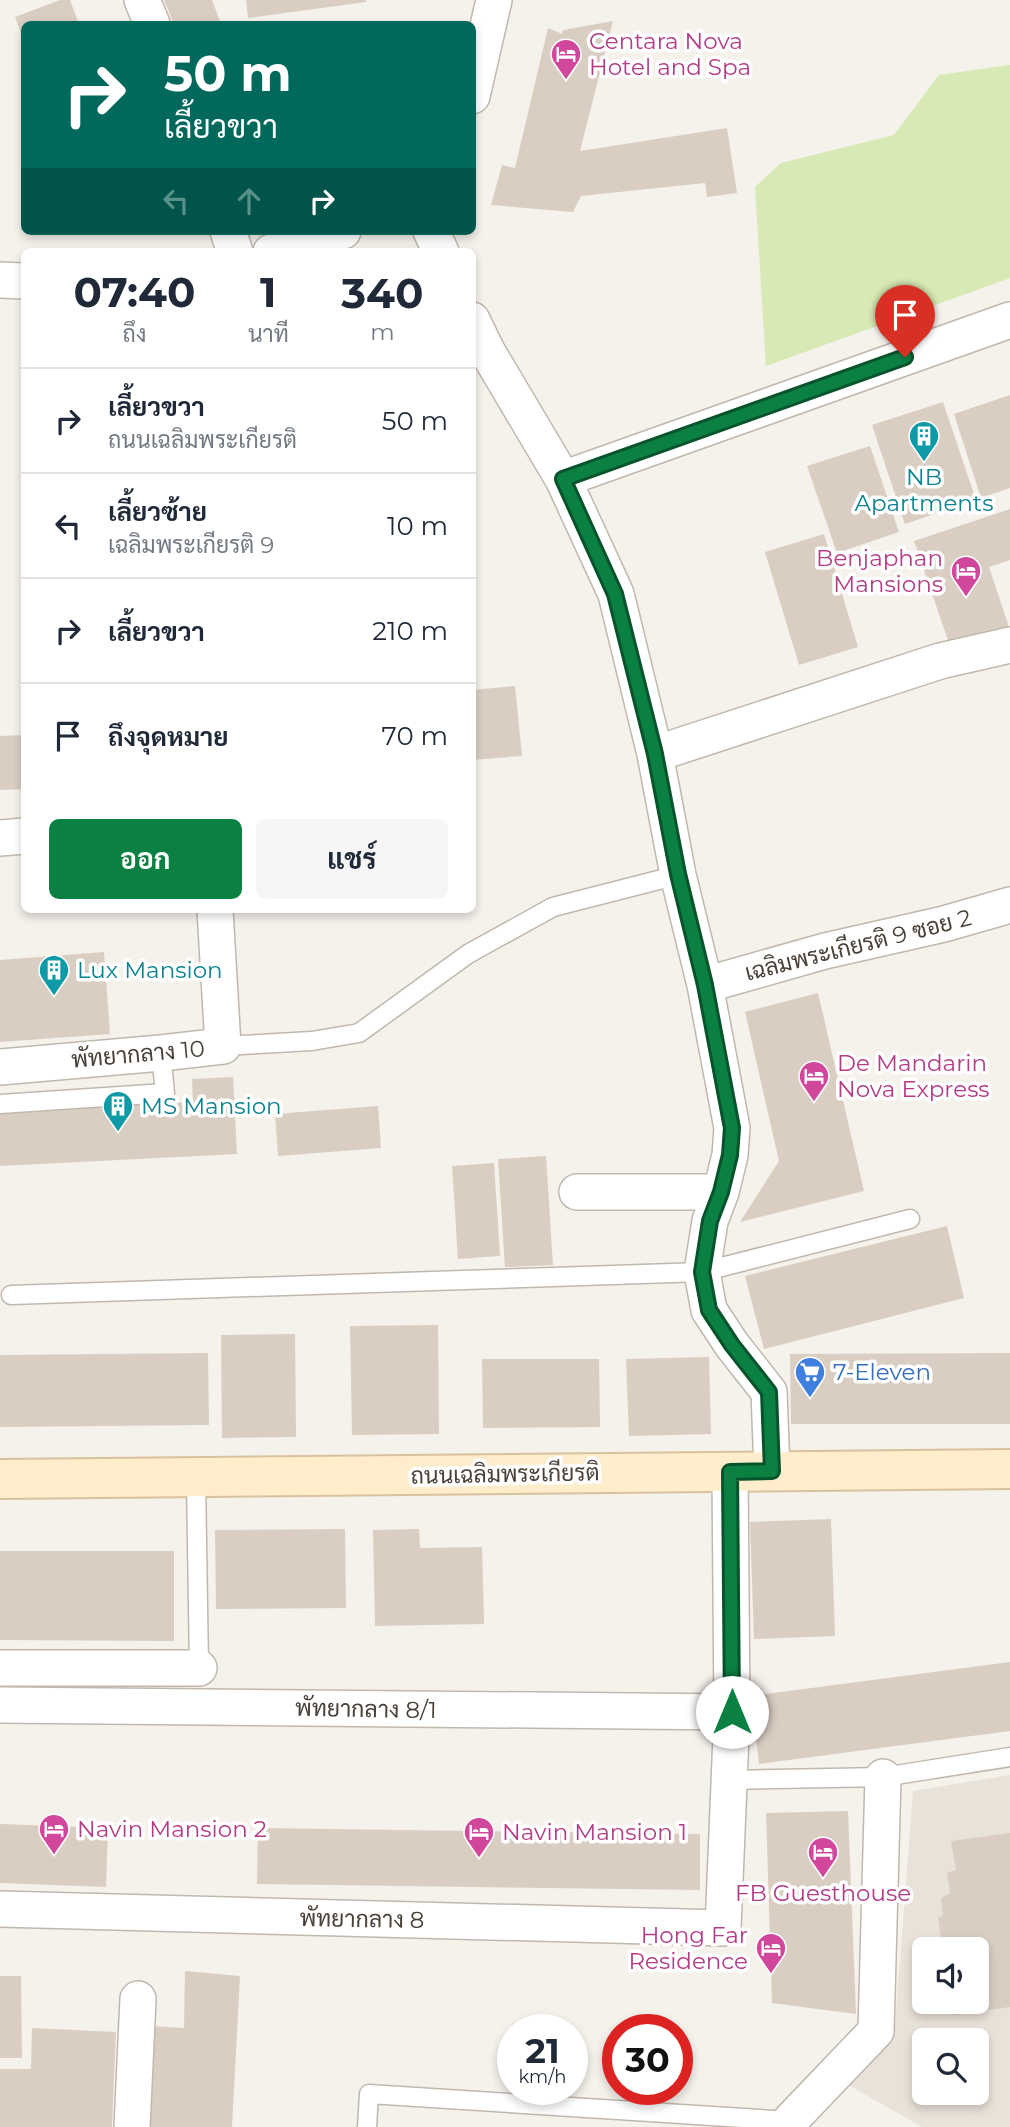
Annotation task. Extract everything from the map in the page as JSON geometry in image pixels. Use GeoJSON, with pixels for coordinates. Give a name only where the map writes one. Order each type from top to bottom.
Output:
{"type":"FeatureCollection","features":[{"type":"Feature","properties":{"kind":"main road","name":"ถนนเฉลิมพระเกียรติ"},"geometry":{"type":"LineString","coordinates":[[0,1479],[1010,1469]]}},
{"type":"Feature","properties":{"kind":"street"},"geometry":{"type":"LineString","coordinates":[[142,0],[151,21]]}},
{"type":"Feature","properties":{"kind":"street"},"geometry":{"type":"LineString","coordinates":[[476,79],[494,0]]}},
{"type":"Feature","properties":{"kind":"street"},"geometry":{"type":"LineString","coordinates":[[285,248],[329,235]]}},
{"type":"Feature","properties":{"kind":"street"},"geometry":{"type":"LineString","coordinates":[[0,280],[21,281]]}},
{"type":"Feature","properties":{"kind":"street"},"geometry":{"type":"LineString","coordinates":[[563,479],[1010,320]]}},
{"type":"Feature","properties":{"kind":"street"},"geometry":{"type":"LineString","coordinates":[[476,328],[563,479],[615,594],[655,754],[678,874],[705,985],[732,1128],[730,1155],[721,1192],[710,1221],[702,1272],[709,1310],[732,1345],[769,1392],[772,1471]]}},
{"type":"Feature","properties":{"kind":"street"},"geometry":{"type":"LineString","coordinates":[[655,754],[940,662],[1010,645]]}},
{"type":"Feature","properties":{"kind":"street"},"geometry":{"type":"LineString","coordinates":[[0,838],[21,836]]}},
{"type":"Feature","properties":{"kind":"street","name":"เฉลิมพระเกียรติ 9 ซอย 2"},"geometry":{"type":"LineString","coordinates":[[705,985],[825,951],[944,925],[1010,905]]}},
{"type":"Feature","properties":{"kind":"street","name":"พัทยากลาง 10"},"geometry":{"type":"LineString","coordinates":[[0,1067],[161,1054],[223,1046],[215,913]]}},
{"type":"Feature","properties":{"kind":"street"},"geometry":{"type":"LineString","coordinates":[[577,1192],[721,1192]]}},
{"type":"Feature","properties":{"kind":"street"},"geometry":{"type":"LineString","coordinates":[[729,1780],[732,1712],[730,1472]]}},
{"type":"Feature","properties":{"kind":"street"},"geometry":{"type":"LineString","coordinates":[[0,1668],[199,1668]]}},
{"type":"Feature","properties":{"kind":"street","name":"พัทยากลาง 8/1"},"geometry":{"type":"LineString","coordinates":[[0,1705],[732,1712]]}},
{"type":"Feature","properties":{"kind":"street"},"geometry":{"type":"LineString","coordinates":[[790,2124],[876,2031],[883,1777]]}},
{"type":"Feature","properties":{"kind":"street","name":"พัทยากลาง 8"},"geometry":{"type":"LineString","coordinates":[[0,1909],[723,1928],[729,1780]]}},
{"type":"Feature","properties":{"kind":"street"},"geometry":{"type":"LineString","coordinates":[[132,2127],[138,1999]]}},
{"type":"Feature","properties":{"kind":"lane"},"geometry":{"type":"LineString","coordinates":[[223,1046],[312,1041],[359,1033],[468,954],[553,907],[678,874]]}},
{"type":"Feature","properties":{"kind":"lane"},"geometry":{"type":"LineString","coordinates":[[0,1104],[165,1093],[161,1054]]}},
{"type":"Feature","properties":{"kind":"lane"},"geometry":{"type":"LineString","coordinates":[[11,1295],[702,1272],[910,1219]]}},
{"type":"Feature","properties":{"kind":"lane"},"geometry":{"type":"LineString","coordinates":[[196,1479],[199,1668]]}},
{"type":"Feature","properties":{"kind":"lane"},"geometry":{"type":"LineString","coordinates":[[729,1780],[883,1777],[1010,1757]]}},
{"type":"Feature","properties":{"kind":"lane"},"geometry":{"type":"LineString","coordinates":[[366,2127],[369,2094],[790,2124]]}},
{"type":"Feature","properties":{"kind":"shaded area"},"geometry":{"type":"Polygon","coordinates":[[[1010,1775],[1010,2127],[922,2127],[845,2083],[895,2025],[913,1791],[1010,1775]]]}},
{"type":"Feature","properties":{"kind":"green space"},"geometry":{"type":"Polygon","coordinates":[[[1010,65],[1010,278],[766,366],[755,187],[781,163],[894,135],[939,75],[1010,65]]]}},
{"type":"Feature","properties":{"kind":"building"},"geometry":{"type":"Polygon","coordinates":[[[60,0],[70,0],[78,21],[21,21],[21,33],[15,17],[60,0]]]}},
{"type":"Feature","properties":{"kind":"building"},"geometry":{"type":"Polygon","coordinates":[[[164,0],[212,0],[220,21],[173,21],[164,0]]]}},
{"type":"Feature","properties":{"kind":"building"},"geometry":{"type":"Polygon","coordinates":[[[246,0],[366,0],[366,2],[248,18],[246,0]]]}},
{"type":"Feature","properties":{"kind":"building","name":"Centara Nova Hotel and Spa"},"geometry":{"type":"Polygon","coordinates":[[[613,21],[580,151],[727,128],[737,193],[707,197],[705,183],[581,196],[573,212],[491,205],[502,165],[515,168],[548,28],[562,34],[563,30],[613,21]]]}},
{"type":"Feature","properties":{"kind":"building"},"geometry":{"type":"Polygon","coordinates":[[[1010,395],[1010,488],[981,498],[954,414],[1010,395]]]}},
{"type":"Feature","properties":{"kind":"building","name":"NB Apartments"},"geometry":{"type":"Polygon","coordinates":[[[943,402],[976,500],[905,524],[872,425],[943,402]]]}},
{"type":"Feature","properties":{"kind":"building"},"geometry":{"type":"Polygon","coordinates":[[[870,446],[899,532],[837,553],[807,466],[870,446]]]}},
{"type":"Feature","properties":{"kind":"building","name":"Benjaphan Mansions"},"geometry":{"type":"Polygon","coordinates":[[[1010,509],[1010,560],[989,567],[1010,630],[951,649],[914,541],[1010,509]]]}},
{"type":"Feature","properties":{"kind":"building"},"geometry":{"type":"Polygon","coordinates":[[[824,534],[858,647],[799,665],[765,552],[824,534]]]}},
{"type":"Feature","properties":{"kind":"building"},"geometry":{"type":"Polygon","coordinates":[[[515,686],[522,756],[476,760],[476,690],[515,686]]]}},
{"type":"Feature","properties":{"kind":"building"},"geometry":{"type":"Polygon","coordinates":[[[21,735],[21,789],[0,790],[0,736],[21,735]]]}},
{"type":"Feature","properties":{"kind":"building","name":"Lux Mansion"},"geometry":{"type":"Polygon","coordinates":[[[104,952],[110,1034],[0,1042],[0,960],[104,952]]]}},
{"type":"Feature","properties":{"kind":"building"},"geometry":{"type":"Polygon","coordinates":[[[818,993],[864,1191],[740,1222],[779,1161],[745,1012],[818,993]]]}},
{"type":"Feature","properties":{"kind":"building","name":"MS Mansion"},"geometry":{"type":"Polygon","coordinates":[[[233,1077],[237,1154],[0,1166],[0,1112],[193,1102],[192,1079],[233,1077]]]}},
{"type":"Feature","properties":{"kind":"building"},"geometry":{"type":"Polygon","coordinates":[[[378,1106],[381,1148],[278,1156],[275,1114],[378,1106]]]}},
{"type":"Feature","properties":{"kind":"building"},"geometry":{"type":"Polygon","coordinates":[[[546,1156],[553,1265],[505,1267],[498,1159],[546,1156]]]}},
{"type":"Feature","properties":{"kind":"building"},"geometry":{"type":"Polygon","coordinates":[[[494,1163],[500,1256],[458,1259],[452,1166],[494,1163]]]}},
{"type":"Feature","properties":{"kind":"building"},"geometry":{"type":"Polygon","coordinates":[[[947,1226],[964,1298],[764,1349],[745,1276],[947,1226]]]}},
{"type":"Feature","properties":{"kind":"building"},"geometry":{"type":"Polygon","coordinates":[[[438,1325],[439,1434],[352,1435],[350,1326],[438,1325]]]}},
{"type":"Feature","properties":{"kind":"building"},"geometry":{"type":"Polygon","coordinates":[[[295,1334],[296,1437],[222,1438],[221,1335],[295,1334]]]}},
{"type":"Feature","properties":{"kind":"building"},"geometry":{"type":"Polygon","coordinates":[[[208,1353],[209,1425],[0,1427],[0,1355],[208,1353]]]}},
{"type":"Feature","properties":{"kind":"building"},"geometry":{"type":"Polygon","coordinates":[[[1010,1353],[1010,1424],[791,1424],[790,1354],[1010,1353]]]}},
{"type":"Feature","properties":{"kind":"building"},"geometry":{"type":"Polygon","coordinates":[[[709,1357],[711,1434],[629,1436],[626,1359],[709,1357]]]}},
{"type":"Feature","properties":{"kind":"building"},"geometry":{"type":"Polygon","coordinates":[[[482,1359],[599,1359],[600,1427],[483,1428],[482,1359]]]}},
{"type":"Feature","properties":{"kind":"building"},"geometry":{"type":"Polygon","coordinates":[[[831,1519],[835,1636],[754,1639],[750,1522],[831,1519]]]}},
{"type":"Feature","properties":{"kind":"building"},"geometry":{"type":"Polygon","coordinates":[[[345,1529],[346,1608],[216,1609],[215,1530],[345,1529]]]}},
{"type":"Feature","properties":{"kind":"building"},"geometry":{"type":"Polygon","coordinates":[[[419,1529],[420,1548],[482,1547],[484,1624],[375,1626],[373,1530],[419,1529]]]}},
{"type":"Feature","properties":{"kind":"building"},"geometry":{"type":"Polygon","coordinates":[[[0,1551],[174,1551],[174,1641],[0,1640],[0,1551]]]}},
{"type":"Feature","properties":{"kind":"building"},"geometry":{"type":"Polygon","coordinates":[[[1010,1662],[1010,1731],[759,1764],[751,1696],[1010,1662]]]}},
{"type":"Feature","properties":{"kind":"building"},"geometry":{"type":"Polygon","coordinates":[[[848,1811],[856,2014],[772,2003],[766,1813],[848,1811]]]}},
{"type":"Feature","properties":{"kind":"building","name":"Navin Mansion 2"},"geometry":{"type":"Polygon","coordinates":[[[0,1824],[108,1828],[106,1887],[0,1883],[0,1824]]]}},
{"type":"Feature","properties":{"kind":"building","name":"Navin Mansion 1"},"geometry":{"type":"Polygon","coordinates":[[[258,1828],[700,1834],[700,1890],[257,1884],[258,1828]]]}},
{"type":"Feature","properties":{"kind":"building"},"geometry":{"type":"Polygon","coordinates":[[[1010,1833],[1010,2007],[989,2010],[989,1937],[941,1937],[938,1918],[943,1915],[941,1898],[950,1893],[947,1873],[956,1870],[951,1841],[1010,1833]]]}},
{"type":"Feature","properties":{"kind":"building"},"geometry":{"type":"Polygon","coordinates":[[[185,1971],[240,1976],[232,2127],[146,2127],[151,2026],[184,2028],[185,1971]]]}},
{"type":"Feature","properties":{"kind":"building"},"geometry":{"type":"Polygon","coordinates":[[[0,1976],[21,1976],[22,2058],[0,2058],[0,1976]]]}},
{"type":"Feature","properties":{"kind":"building"},"geometry":{"type":"Polygon","coordinates":[[[32,2028],[116,2032],[112,2127],[0,2127],[0,2069],[31,2069],[32,2028]]]}},
{"type":"Feature","properties":{"kind":"place","name":"Centara Nova Hotel and Spa"},"geometry":{"type":"Point","coordinates":[566,81]}},
{"type":"Feature","properties":{"kind":"place","name":"NB Apartments"},"geometry":{"type":"Point","coordinates":[924,463]}},
{"type":"Feature","properties":{"kind":"place","name":"Benjaphan Mansions"},"geometry":{"type":"Point","coordinates":[966,598]}},
{"type":"Feature","properties":{"kind":"place","name":"Lux Mansion"},"geometry":{"type":"Point","coordinates":[54,997]}},
{"type":"Feature","properties":{"kind":"place","name":"De Mandarin Nova Express"},"geometry":{"type":"Point","coordinates":[814,1103]}},
{"type":"Feature","properties":{"kind":"place","name":"MS Mansion"},"geometry":{"type":"Point","coordinates":[118,1133]}},
{"type":"Feature","properties":{"kind":"place","name":"7-Eleven"},"geometry":{"type":"Point","coordinates":[810,1399]}},
{"type":"Feature","properties":{"kind":"place","name":"Navin Mansion 2"},"geometry":{"type":"Point","coordinates":[54,1856]}},
{"type":"Feature","properties":{"kind":"place","name":"Navin Mansion 1"},"geometry":{"type":"Point","coordinates":[479,1859]}},
{"type":"Feature","properties":{"kind":"place","name":"FB Guesthouse"},"geometry":{"type":"Point","coordinates":[823,1879]}},
{"type":"Feature","properties":{"kind":"place","name":"Hong Far Residence"},"geometry":{"type":"Point","coordinates":[771,1975]}},
{"type":"Feature","properties":{"kind":"route"},"geometry":{"type":"LineString","coordinates":[[732,1712],[730,1472],[772,1471],[769,1392],[732,1345],[709,1310],[702,1272],[710,1221],[721,1192],[730,1155],[732,1128],[705,985],[678,874],[655,754],[615,594],[563,479],[905,357]]}}]}
